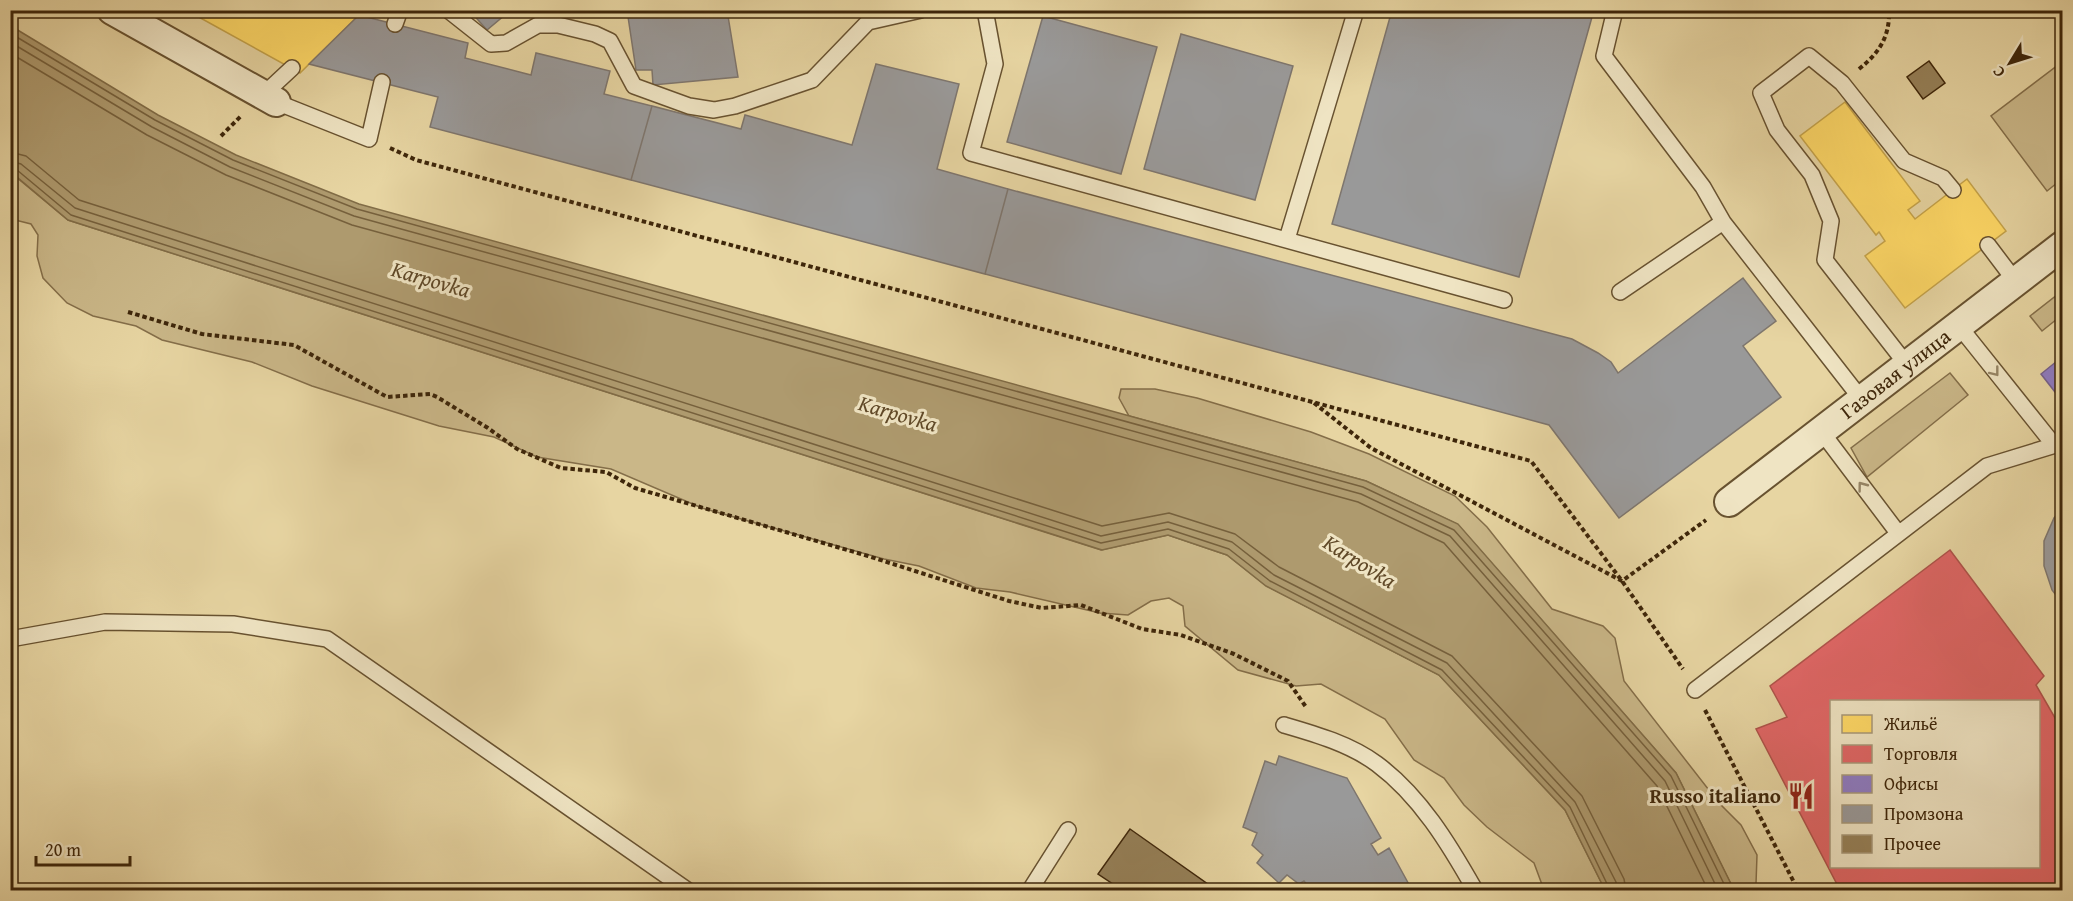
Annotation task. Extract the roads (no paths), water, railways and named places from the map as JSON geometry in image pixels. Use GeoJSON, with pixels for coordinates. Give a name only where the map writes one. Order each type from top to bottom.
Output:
{"type":"FeatureCollection","features":[{"type":"Feature","properties":{"kind":"street"},"geometry":{"type":"LineString","coordinates":[[125,14],[270,98]]}},
{"type":"Feature","properties":{"kind":"street","name":"Газовая улица"},"geometry":{"type":"LineString","coordinates":[[1729,502],[2062,246]]}},
{"type":"Feature","properties":{"kind":"lane"},"geometry":{"type":"LineString","coordinates":[[448,10],[491,44],[506,44],[538,25],[558,25],[595,34],[610,41],[634,86],[689,106],[714,110],[735,106],[812,80],[868,22],[921,10]]}},
{"type":"Feature","properties":{"kind":"lane"},"geometry":{"type":"LineString","coordinates":[[985,10],[995,64],[971,153],[1504,300]]}},
{"type":"Feature","properties":{"kind":"lane"},"geometry":{"type":"LineString","coordinates":[[1287,239],[1356,10]]}},
{"type":"Feature","properties":{"kind":"lane"},"geometry":{"type":"LineString","coordinates":[[1615,10],[1604,56],[1703,187],[1723,222],[1862,399]]}},
{"type":"Feature","properties":{"kind":"lane"},"geometry":{"type":"LineString","coordinates":[[1907,365],[1825,260],[1831,221],[1812,175],[1777,130],[1761,93],[1809,56],[1842,83],[1904,161],[1943,178],[1953,190]]}},
{"type":"Feature","properties":{"kind":"lane"},"geometry":{"type":"LineString","coordinates":[[292,68],[270,98],[369,139],[382,82]]}},
{"type":"Feature","properties":{"kind":"lane"},"geometry":{"type":"LineString","coordinates":[[1620,292],[1723,222]]}},
{"type":"Feature","properties":{"kind":"lane"},"geometry":{"type":"LineString","coordinates":[[1988,244],[2016,282]]}},
{"type":"Feature","properties":{"kind":"lane"},"geometry":{"type":"LineString","coordinates":[[1695,690],[1987,466],[2058,444],[1959,326]]}},
{"type":"Feature","properties":{"kind":"lane"},"geometry":{"type":"LineString","coordinates":[[1821,431],[1898,533]]}},
{"type":"Feature","properties":{"kind":"lane"},"geometry":{"type":"LineString","coordinates":[[10,639],[105,622],[233,624],[327,639],[687,891]]}},
{"type":"Feature","properties":{"kind":"lane"},"geometry":{"type":"LineString","coordinates":[[1284,724],[1330,739],[1377,764],[1424,808],[1475,891]]}},
{"type":"Feature","properties":{"kind":"lane"},"geometry":{"type":"LineString","coordinates":[[1030,891],[1068,830]]}},
{"type":"Feature","properties":{"kind":"water","name":"Karpovka"},"geometry":{"type":"Polygon","coordinates":[[[11,26],[158,115],[236,155],[359,204],[1366,481],[1458,524],[1676,773],[1734,890],[1605,890],[1565,810],[1439,675],[1266,586],[1227,555],[1168,535],[1102,550],[68,220],[11,172],[11,26]]]}},
{"type":"Feature","properties":{"kind":"place","name":"Russo italiano"},"geometry":{"type":"Point","coordinates":[1801,796]}}]}
